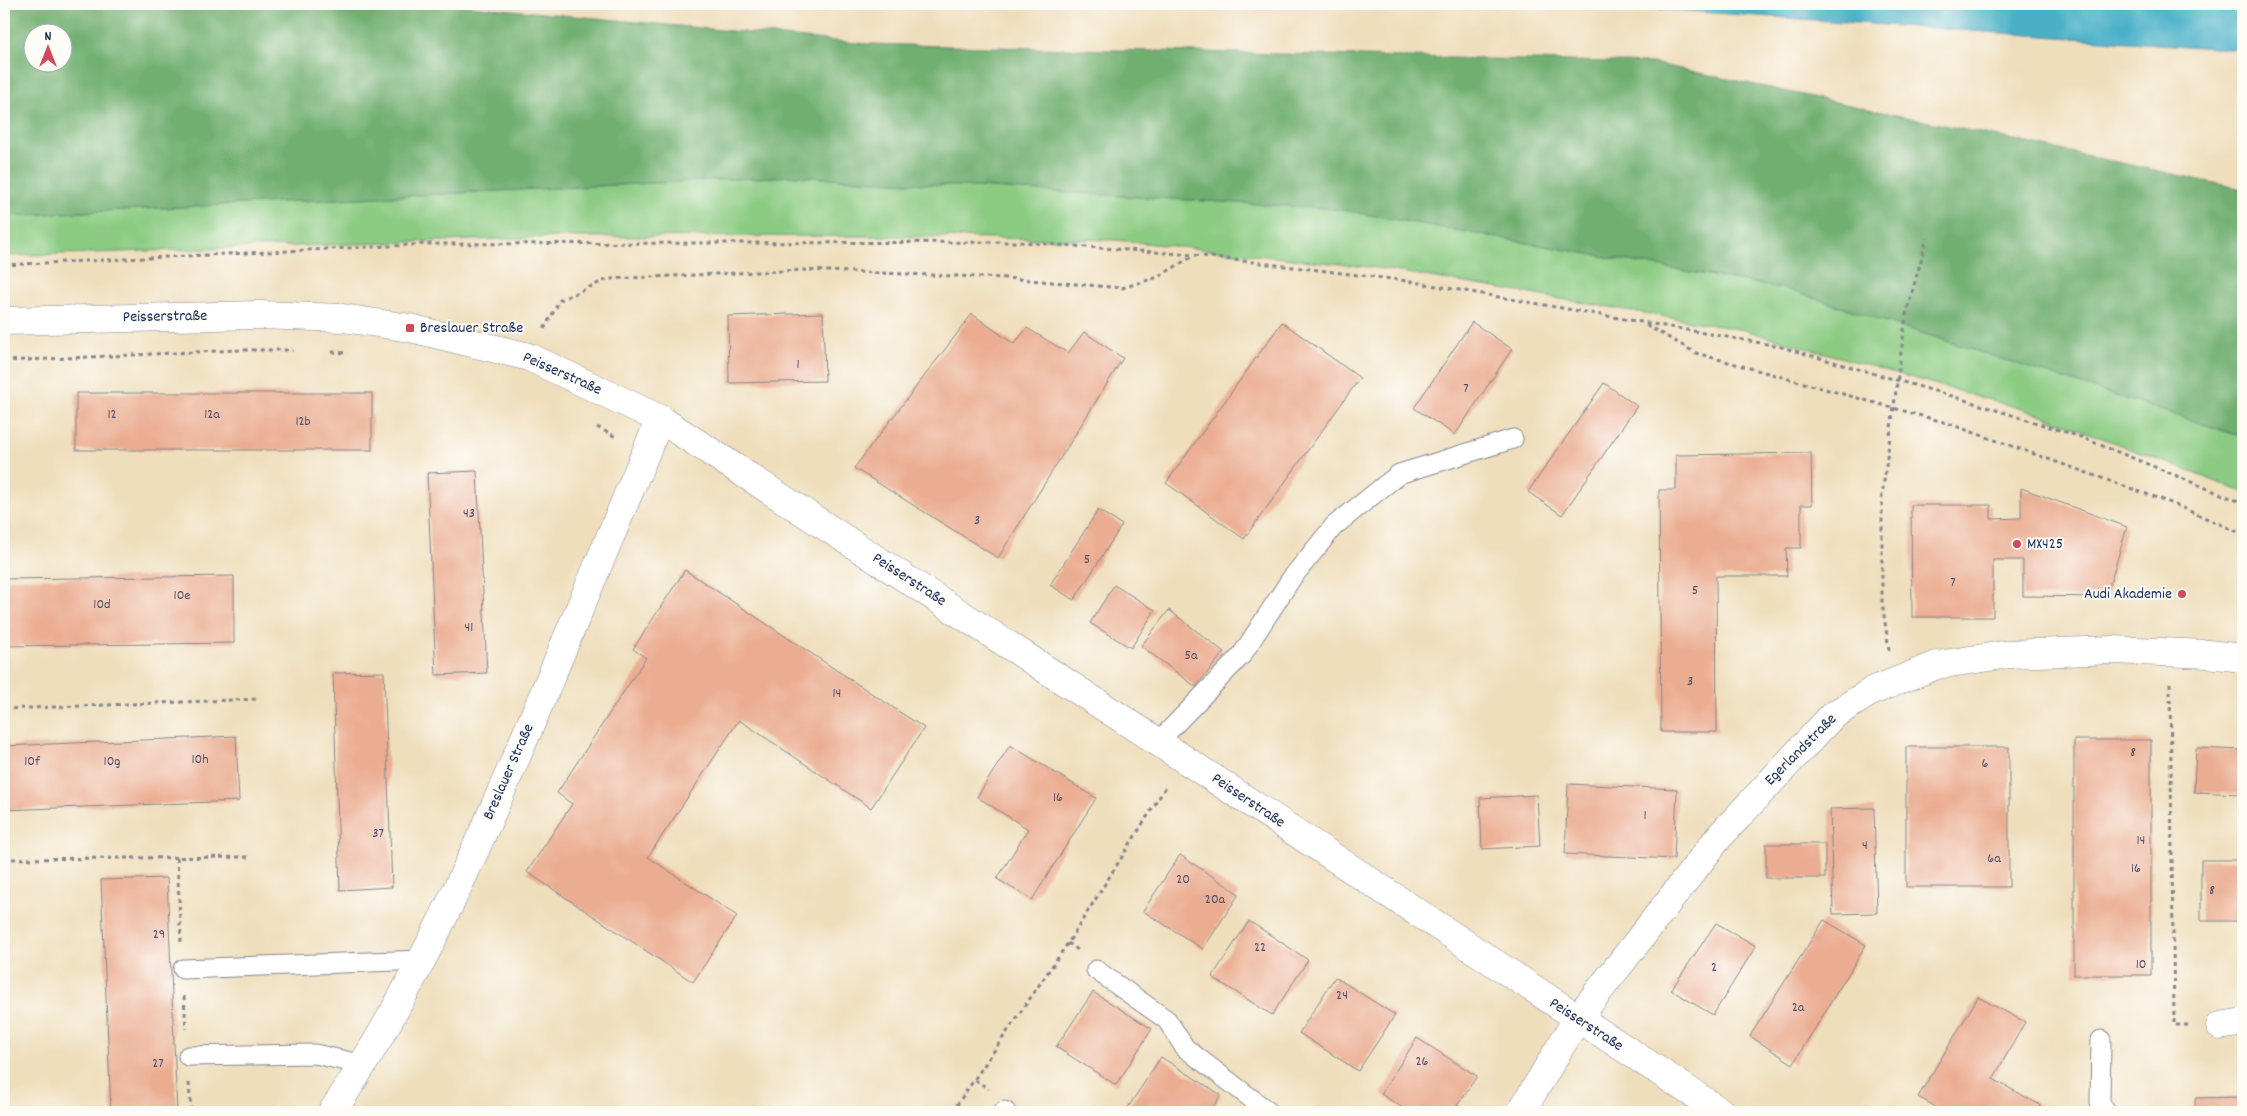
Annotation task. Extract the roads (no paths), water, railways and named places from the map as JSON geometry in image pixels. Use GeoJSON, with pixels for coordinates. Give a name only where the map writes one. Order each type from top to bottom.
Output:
{"type":"FeatureCollection","features":[{"type":"Feature","properties":{"kind":"street","name":"Peisserstraße"},"geometry":{"type":"LineString","coordinates":[[4,320],[259,315],[343,318],[410,328],[529,357],[660,419],[1158,742],[1721,1112]]}},
{"type":"Feature","properties":{"kind":"street","name":"Breslauer Straße"},"geometry":{"type":"LineString","coordinates":[[332,1112],[364,1065],[423,960],[505,783],[660,419]]}},
{"type":"Feature","properties":{"kind":"street","name":"Egerlandstraße"},"geometry":{"type":"LineString","coordinates":[[1521,1112],[1577,1019],[1718,837],[1832,716],[1872,692],[1937,665],[2010,654],[2113,650],[2243,658]]}},
{"type":"Feature","properties":{"kind":"lane"},"geometry":{"type":"LineString","coordinates":[[1158,742],[1241,656],[1291,579],[1334,526],[1399,474],[1513,439]]}},
{"type":"Feature","properties":{"kind":"lane"},"geometry":{"type":"LineString","coordinates":[[183,969],[423,960]]}},
{"type":"Feature","properties":{"kind":"lane"},"geometry":{"type":"LineString","coordinates":[[1096,970],[1168,1020],[1185,1048],[1269,1112]]}},
{"type":"Feature","properties":{"kind":"lane"},"geometry":{"type":"LineString","coordinates":[[2101,1040],[2100,1102],[2106,1112]]}},
{"type":"Feature","properties":{"kind":"lane"},"geometry":{"type":"LineString","coordinates":[[188,1056],[315,1054],[364,1065]]}},
{"type":"Feature","properties":{"kind":"water"},"geometry":{"type":"Polygon","coordinates":[[[1586,4],[2243,4],[2243,50],[1586,4]]]}},
{"type":"Feature","properties":{"kind":"place","name":"Breslauer Straße"},"geometry":{"type":"Point","coordinates":[410,328]}},
{"type":"Feature","properties":{"kind":"place","name":"MX425"},"geometry":{"type":"Point","coordinates":[2017,544]}},
{"type":"Feature","properties":{"kind":"place","name":"Audi Akademie"},"geometry":{"type":"Point","coordinates":[2182,594]}}]}
